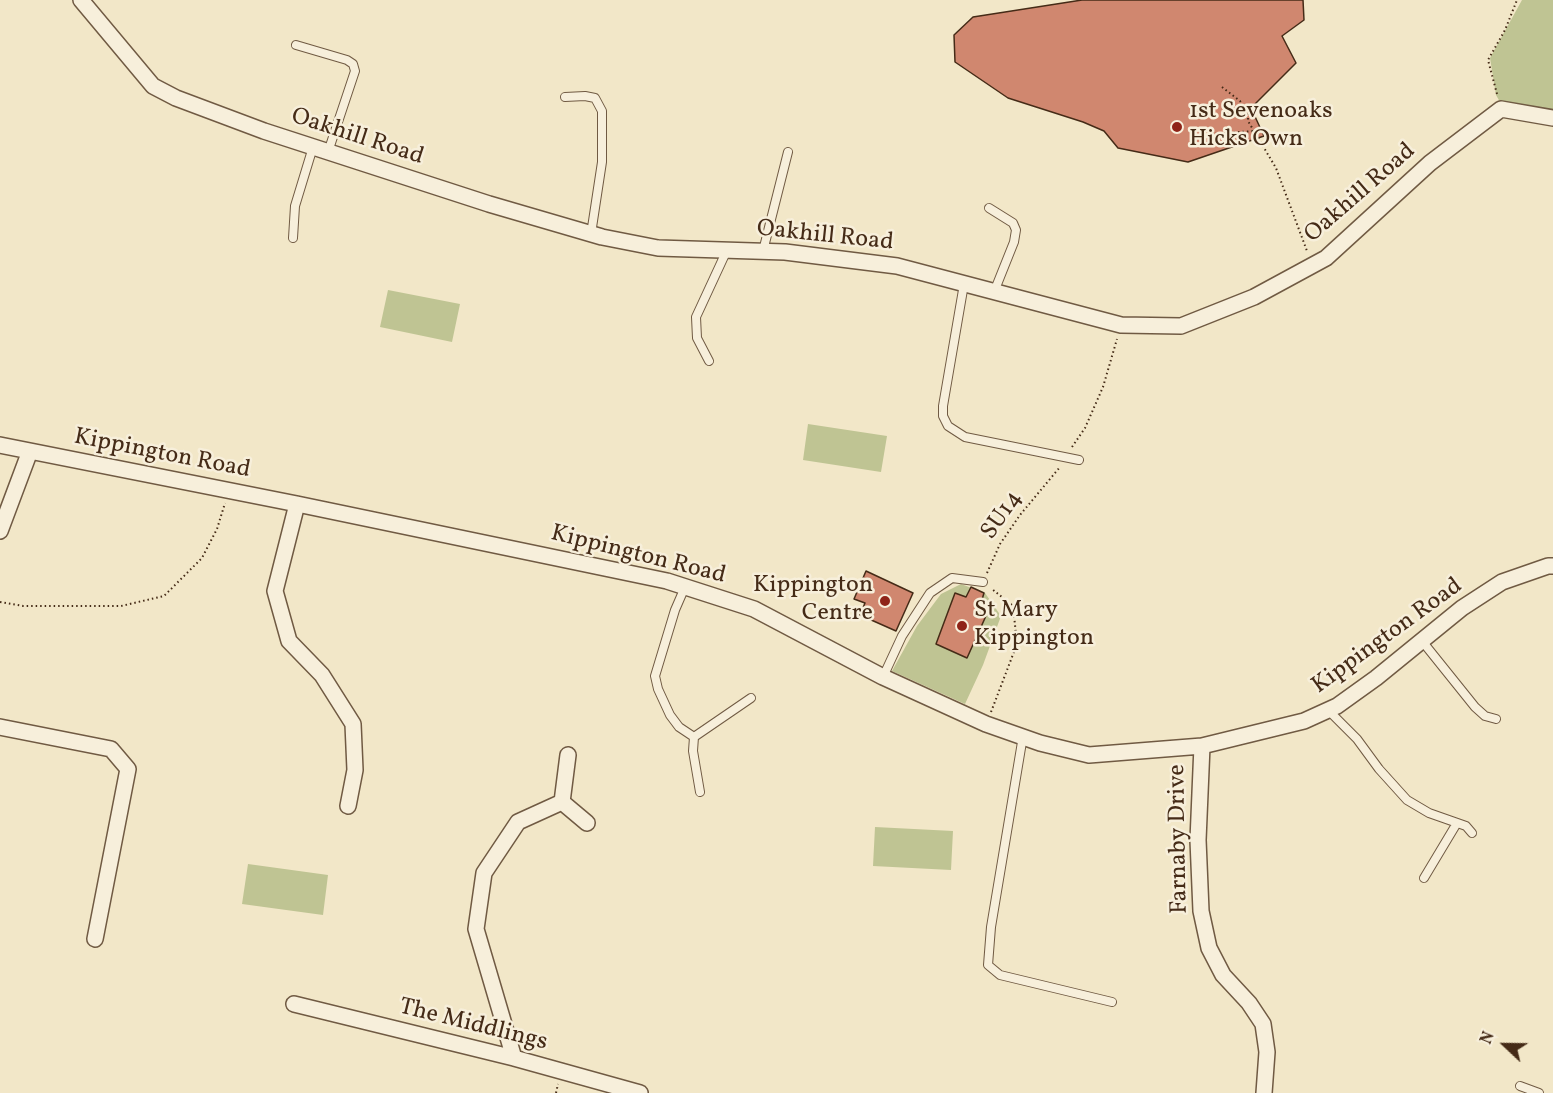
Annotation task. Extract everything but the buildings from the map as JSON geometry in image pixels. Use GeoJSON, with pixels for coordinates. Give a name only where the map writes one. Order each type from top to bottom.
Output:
{"type":"FeatureCollection","features":[{"type":"Feature","properties":{"kind":"street","name":"Oakhill Road"},"geometry":{"type":"LineString","coordinates":[[81,0],[153,86],[176,98],[313,147],[489,204],[591,234],[658,248],[763,251],[897,266],[1121,325],[1181,326],[1254,297],[1326,258],[1430,163],[1501,109]]}},
{"type":"Feature","properties":{"kind":"street"},"geometry":{"type":"LineString","coordinates":[[1501,109],[1553,118]]}},
{"type":"Feature","properties":{"kind":"street","name":"Kippington Road"},"geometry":{"type":"LineString","coordinates":[[0,446],[297,504],[685,587],[754,609],[883,677],[986,724],[1040,742],[1089,754],[1202,746],[1304,721],[1337,706],[1376,678],[1462,608],[1503,582],[1553,566]]}},
{"type":"Feature","properties":{"kind":"street"},"geometry":{"type":"LineString","coordinates":[[0,531],[30,451]]}},
{"type":"Feature","properties":{"kind":"street"},"geometry":{"type":"LineString","coordinates":[[297,504],[275,591],[290,641],[322,675],[353,724],[355,770],[348,806]]}},
{"type":"Feature","properties":{"kind":"street"},"geometry":{"type":"LineString","coordinates":[[0,727],[111,748],[128,769],[94,939]]}},
{"type":"Feature","properties":{"kind":"street","name":"Farnaby Drive"},"geometry":{"type":"LineString","coordinates":[[1202,746],[1198,840],[1201,911],[1209,948],[1223,975],[1249,1003],[1263,1024],[1267,1052],[1264,1093]]}},
{"type":"Feature","properties":{"kind":"street"},"geometry":{"type":"LineString","coordinates":[[562,802],[568,755]]}},
{"type":"Feature","properties":{"kind":"street"},"geometry":{"type":"LineString","coordinates":[[562,802],[587,823]]}},
{"type":"Feature","properties":{"kind":"street"},"geometry":{"type":"LineString","coordinates":[[514,1058],[476,929],[484,873],[518,822],[562,802]]}},
{"type":"Feature","properties":{"kind":"street","name":"The Middlings"},"geometry":{"type":"LineString","coordinates":[[294,1004],[514,1058],[640,1093]]}},
{"type":"Feature","properties":{"kind":"lane"},"geometry":{"type":"LineString","coordinates":[[296,45],[347,60],[353,64],[355,71],[328,152]]}},
{"type":"Feature","properties":{"kind":"lane"},"geometry":{"type":"LineString","coordinates":[[565,97],[595,98],[602,111],[602,162],[591,234]]}},
{"type":"Feature","properties":{"kind":"lane"},"geometry":{"type":"LineString","coordinates":[[293,238],[295,206],[313,147]]}},
{"type":"Feature","properties":{"kind":"lane"},"geometry":{"type":"LineString","coordinates":[[763,251],[788,152]]}},
{"type":"Feature","properties":{"kind":"lane"},"geometry":{"type":"LineString","coordinates":[[989,208],[1013,224],[1016,230],[1014,242],[994,292]]}},
{"type":"Feature","properties":{"kind":"lane"},"geometry":{"type":"LineString","coordinates":[[709,361],[697,338],[696,316],[727,250]]}},
{"type":"Feature","properties":{"kind":"lane"},"geometry":{"type":"LineString","coordinates":[[964,284],[943,406],[943,416],[948,426],[964,437],[1079,460]]}},
{"type":"Feature","properties":{"kind":"lane"},"geometry":{"type":"LineString","coordinates":[[883,677],[902,636],[930,593],[952,578],[983,582]]}},
{"type":"Feature","properties":{"kind":"lane"},"geometry":{"type":"LineString","coordinates":[[685,587],[675,610],[655,676],[658,689],[670,715],[679,727],[694,737]]}},
{"type":"Feature","properties":{"kind":"lane"},"geometry":{"type":"LineString","coordinates":[[1422,641],[1475,707],[1485,716],[1496,719]]}},
{"type":"Feature","properties":{"kind":"lane"},"geometry":{"type":"LineString","coordinates":[[694,737],[751,699]]}},
{"type":"Feature","properties":{"kind":"lane"},"geometry":{"type":"LineString","coordinates":[[1328,710],[1357,739],[1379,769],[1407,800],[1429,813],[1466,826],[1473,833]]}},
{"type":"Feature","properties":{"kind":"lane"},"geometry":{"type":"LineString","coordinates":[[1023,736],[991,927],[988,965],[1000,975],[1112,1002]]}},
{"type":"Feature","properties":{"kind":"lane"},"geometry":{"type":"LineString","coordinates":[[694,737],[693,751],[700,792]]}},
{"type":"Feature","properties":{"kind":"lane"},"geometry":{"type":"LineString","coordinates":[[1424,878],[1457,823]]}},
{"type":"Feature","properties":{"kind":"lane"},"geometry":{"type":"LineString","coordinates":[[1520,1086],[1539,1093]]}},
{"type":"Feature","properties":{"kind":"path"},"geometry":{"type":"LineString","coordinates":[[1501,109],[1488,60],[1505,30],[1517,0]]}},
{"type":"Feature","properties":{"kind":"path"},"geometry":{"type":"LineString","coordinates":[[1222,87],[1240,101],[1248,112],[1248,121],[1276,168],[1312,265]]}},
{"type":"Feature","properties":{"kind":"path"},"geometry":{"type":"LineString","coordinates":[[1237,106],[1248,112]]}},
{"type":"Feature","properties":{"kind":"path"},"geometry":{"type":"LineString","coordinates":[[1213,132],[1213,134],[1254,131]]}},
{"type":"Feature","properties":{"kind":"path","name":"SU14"},"geometry":{"type":"LineString","coordinates":[[983,582],[1000,544],[1020,515],[1057,471],[1084,428],[1103,387],[1121,325]]}},
{"type":"Feature","properties":{"kind":"path"},"geometry":{"type":"LineString","coordinates":[[0,602],[23,606],[121,606],[164,596],[202,558],[217,529],[228,491]]}},
{"type":"Feature","properties":{"kind":"path"},"geometry":{"type":"LineString","coordinates":[[983,582],[1013,606],[1017,644],[986,724]]}},
{"type":"Feature","properties":{"kind":"green space"},"geometry":{"type":"Polygon","coordinates":[[[1522,0],[1553,0],[1553,119],[1504,109],[1496,95],[1490,58],[1522,0]]]}},
{"type":"Feature","properties":{"kind":"green space"},"geometry":{"type":"Polygon","coordinates":[[[388,290],[460,304],[452,342],[380,327],[388,290]]]}},
{"type":"Feature","properties":{"kind":"green space"},"geometry":{"type":"Polygon","coordinates":[[[808,424],[887,436],[881,472],[803,460],[808,424]]]}},
{"type":"Feature","properties":{"kind":"green space"},"geometry":{"type":"Polygon","coordinates":[[[961,584],[985,593],[1001,616],[983,665],[965,704],[892,671],[917,626],[941,594],[961,584]]]}},
{"type":"Feature","properties":{"kind":"green space"},"geometry":{"type":"Polygon","coordinates":[[[875,827],[953,831],[951,870],[873,866],[875,827]]]}},
{"type":"Feature","properties":{"kind":"green space"},"geometry":{"type":"Polygon","coordinates":[[[248,864],[328,875],[323,915],[242,904],[248,864]]]}},
{"type":"Feature","properties":{"kind":"place","name":"1st Sevenoaks Hicks Own"},"geometry":{"type":"Point","coordinates":[1177,127]}},
{"type":"Feature","properties":{"kind":"place","name":"Kippington Centre"},"geometry":{"type":"Point","coordinates":[885,601]}},
{"type":"Feature","properties":{"kind":"place","name":"St Mary Kippington"},"geometry":{"type":"Point","coordinates":[962,626]}}]}
